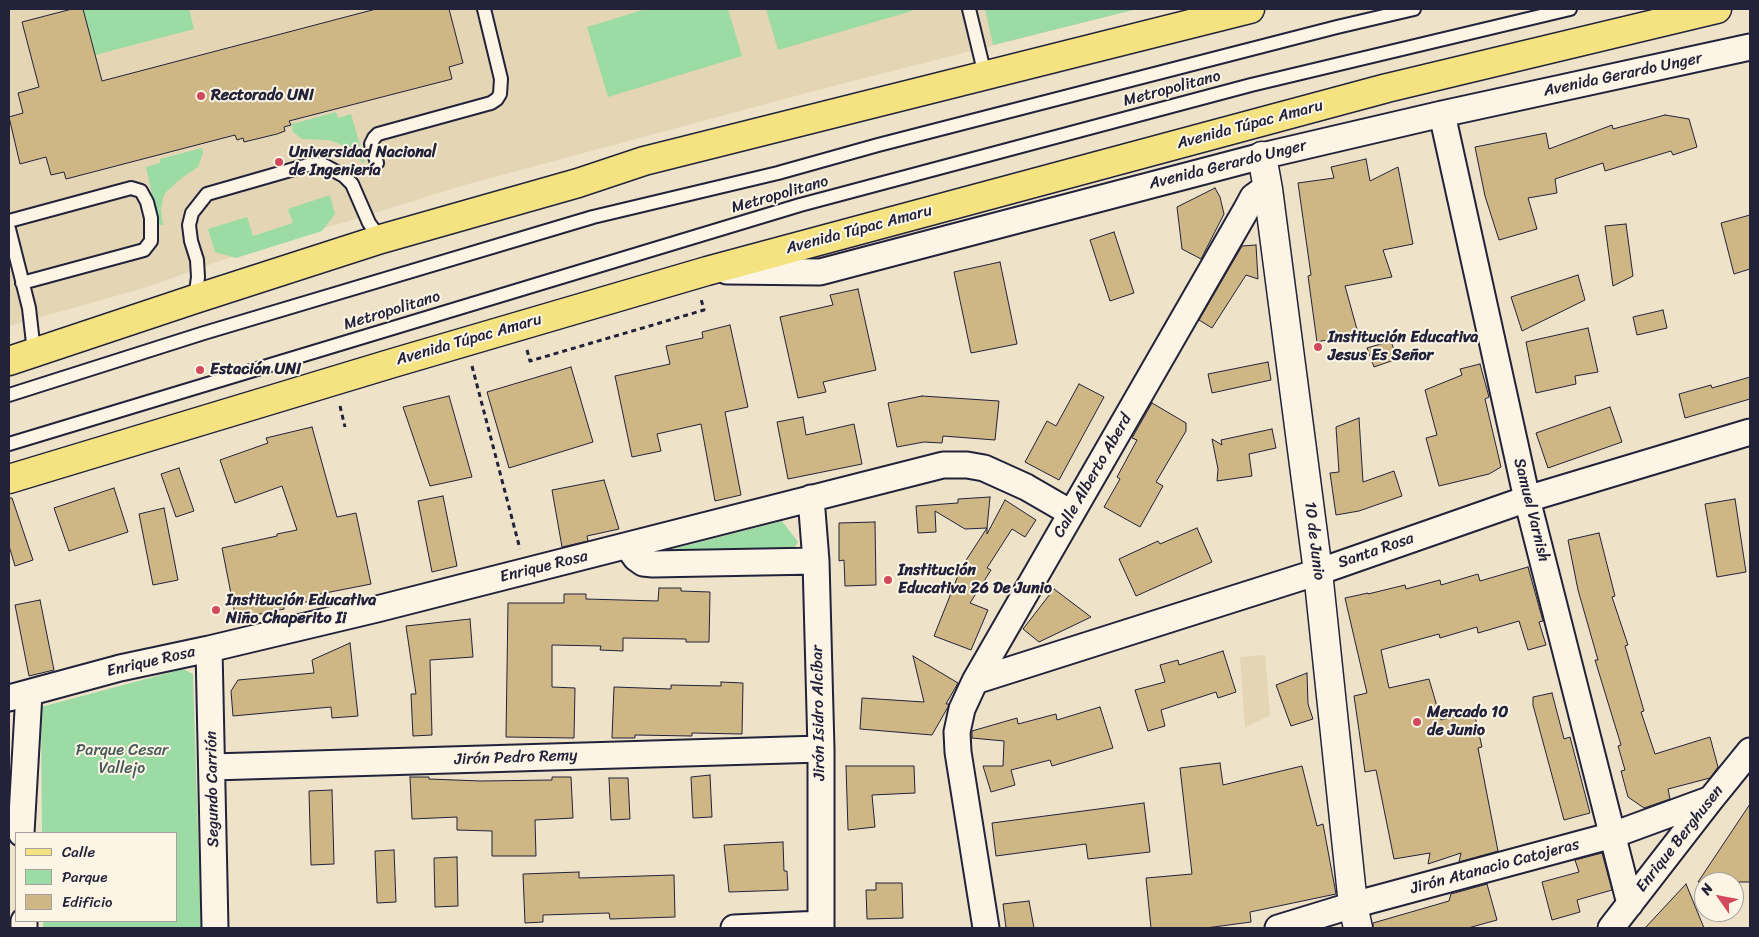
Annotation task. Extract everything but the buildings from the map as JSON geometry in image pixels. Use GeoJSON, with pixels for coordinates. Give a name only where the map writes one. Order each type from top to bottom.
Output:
{"type":"FeatureCollection","features":[{"type":"Feature","properties":{"kind":"main road"},"geometry":{"type":"LineString","coordinates":[[9,361],[381,239],[578,183],[644,161],[1250,9]]}},
{"type":"Feature","properties":{"kind":"main road","name":"Avenida Túpac Amaru"},"geometry":{"type":"LineString","coordinates":[[9,479],[701,272],[1387,88],[1717,9]]}},
{"type":"Feature","properties":{"kind":"street","name":"Avenida Gerardo Unger"},"geometry":{"type":"LineString","coordinates":[[701,272],[820,272],[1262,156],[1442,114],[1750,47]]}},
{"type":"Feature","properties":{"kind":"street","name":"Samuel Varnish"},"geometry":{"type":"LineString","coordinates":[[1442,114],[1527,499],[1630,904]]}},
{"type":"Feature","properties":{"kind":"street","name":"10 de Junio"},"geometry":{"type":"LineString","coordinates":[[1262,156],[1268,189],[1318,572],[1355,917]]}},
{"type":"Feature","properties":{"kind":"street","name":"Calle Alberto Aberd"},"geometry":{"type":"LineString","coordinates":[[986,928],[958,752],[957,732],[962,709],[975,682],[1249,203],[1260,192],[1268,189]]}},
{"type":"Feature","properties":{"kind":"street","name":"Santa Rosa"},"geometry":{"type":"LineString","coordinates":[[975,682],[1318,572],[1527,499],[1750,432]]}},
{"type":"Feature","properties":{"kind":"street","name":"Enrique Rosa"},"geometry":{"type":"LineString","coordinates":[[19,696],[120,668],[209,649],[526,572],[943,465],[967,465],[984,468],[1005,476],[1071,513]]}},
{"type":"Feature","properties":{"kind":"street","name":"Jirón Isidro Alcíbar"},"geometry":{"type":"LineString","coordinates":[[811,498],[816,561],[821,926]]}},
{"type":"Feature","properties":{"kind":"street"},"geometry":{"type":"LineString","coordinates":[[631,545],[631,551],[636,558],[643,563],[652,564],[816,561]]}},
{"type":"Feature","properties":{"kind":"street","name":"Segundo Carrión"},"geometry":{"type":"LineString","coordinates":[[209,649],[215,928]]}},
{"type":"Feature","properties":{"kind":"street"},"geometry":{"type":"LineString","coordinates":[[19,696],[21,832]]}},
{"type":"Feature","properties":{"kind":"street","name":"Jirón Pedro Remy"},"geometry":{"type":"LineString","coordinates":[[212,767],[820,749]]}},
{"type":"Feature","properties":{"kind":"street","name":"Enrique Berghusen"},"geometry":{"type":"LineString","coordinates":[[1611,928],[1710,799],[1750,751]]}},
{"type":"Feature","properties":{"kind":"street","name":"Jirón Atanacio Catojeras"},"geometry":{"type":"LineString","coordinates":[[1278,928],[1355,917],[1613,835],[1710,799]]}},
{"type":"Feature","properties":{"kind":"street"},"geometry":{"type":"LineString","coordinates":[[734,928],[821,926]]}},
{"type":"Feature","properties":{"kind":"lane"},"geometry":{"type":"LineString","coordinates":[[378,163],[371,144],[378,134],[491,103],[497,99],[500,94],[502,79],[484,9]]}},
{"type":"Feature","properties":{"kind":"lane"},"geometry":{"type":"LineString","coordinates":[[969,9],[985,74]]}},
{"type":"Feature","properties":{"kind":"lane","name":"Metropolitano"},"geometry":{"type":"LineString","coordinates":[[9,395],[204,333],[593,217],[778,173],[878,145],[1328,29],[1414,9]]}},
{"type":"Feature","properties":{"kind":"lane","name":"Metropolitano"},"geometry":{"type":"LineString","coordinates":[[9,444],[800,205],[1251,85],[1570,9]]}},
{"type":"Feature","properties":{"kind":"lane"},"geometry":{"type":"LineString","coordinates":[[195,299],[198,277],[197,260],[191,241],[189,224],[192,214],[207,194],[308,164],[322,164],[340,173],[352,184],[369,223],[381,239]]}},
{"type":"Feature","properties":{"kind":"lane"},"geometry":{"type":"LineString","coordinates":[[9,221],[131,188],[140,191],[147,202],[151,218],[152,240],[144,250],[17,278]]}},
{"type":"Feature","properties":{"kind":"lane"},"geometry":{"type":"LineString","coordinates":[[9,229],[17,278],[29,308],[34,352]]}},
{"type":"Feature","properties":{"kind":"path"},"geometry":{"type":"LineString","coordinates":[[526,349],[530,361],[704,310],[701,272]]}},
{"type":"Feature","properties":{"kind":"path"},"geometry":{"type":"LineString","coordinates":[[466,342],[526,572]]}},
{"type":"Feature","properties":{"kind":"shaded area","name":"Universidad Nacional de Ingeniería"},"geometry":{"type":"Polygon","coordinates":[[[9,9],[1137,9],[829,87],[461,186],[349,221],[276,241],[144,288],[9,326],[9,9]]]}},
{"type":"Feature","properties":{"kind":"shaded area"},"geometry":{"type":"Polygon","coordinates":[[[1265,655],[1270,715],[1245,728],[1240,657],[1265,655]]]}},
{"type":"Feature","properties":{"kind":"green space"},"geometry":{"type":"Polygon","coordinates":[[[82,9],[189,9],[194,29],[95,55],[82,9]]]}},
{"type":"Feature","properties":{"kind":"green space"},"geometry":{"type":"Polygon","coordinates":[[[646,9],[728,9],[742,56],[608,97],[587,27],[646,9]]]}},
{"type":"Feature","properties":{"kind":"green space"},"geometry":{"type":"Polygon","coordinates":[[[766,9],[911,9],[912,11],[778,50],[766,9]]]}},
{"type":"Feature","properties":{"kind":"green space"},"geometry":{"type":"Polygon","coordinates":[[[985,9],[1137,9],[993,45],[985,9]]]}},
{"type":"Feature","properties":{"kind":"green space"},"geometry":{"type":"Polygon","coordinates":[[[336,112],[338,118],[351,114],[365,162],[363,163],[353,153],[338,143],[328,140],[302,139],[293,132],[292,124],[336,112]]]}},
{"type":"Feature","properties":{"kind":"green space"},"geometry":{"type":"Polygon","coordinates":[[[202,148],[203,153],[198,167],[166,192],[161,210],[163,225],[159,225],[146,167],[160,163],[160,159],[202,148]]]}},
{"type":"Feature","properties":{"kind":"green space"},"geometry":{"type":"Polygon","coordinates":[[[330,195],[335,214],[322,231],[236,258],[215,252],[208,229],[247,217],[253,236],[293,223],[288,209],[330,195]]]}},
{"type":"Feature","properties":{"kind":"green space"},"geometry":{"type":"Polygon","coordinates":[[[782,521],[798,542],[793,550],[669,550],[782,521]]]}},
{"type":"Feature","properties":{"kind":"green space","name":"Parque Cesar Vallejo"},"geometry":{"type":"Polygon","coordinates":[[[183,669],[193,674],[201,928],[43,928],[43,922],[178,922],[178,832],[42,832],[41,707],[183,669]]]}},
{"type":"Feature","properties":{"kind":"place","name":"Rectorado UNI"},"geometry":{"type":"Point","coordinates":[201,96]}},
{"type":"Feature","properties":{"kind":"place","name":"Universidad Nacional de Ingeniería"},"geometry":{"type":"Point","coordinates":[279,162]}},
{"type":"Feature","properties":{"kind":"place","name":"Institución Educativa Jesus Es Señor"},"geometry":{"type":"Point","coordinates":[1318,347]}},
{"type":"Feature","properties":{"kind":"place","name":"Estación UNI"},"geometry":{"type":"Point","coordinates":[200,370]}},
{"type":"Feature","properties":{"kind":"place","name":"Institución Educativa 26 De Junio"},"geometry":{"type":"Point","coordinates":[888,580]}},
{"type":"Feature","properties":{"kind":"place","name":"Institución Educativa Niño Chaperito Ii"},"geometry":{"type":"Point","coordinates":[216,610]}},
{"type":"Feature","properties":{"kind":"place","name":"Mercado 10 de Junio"},"geometry":{"type":"Point","coordinates":[1417,722]}}]}
